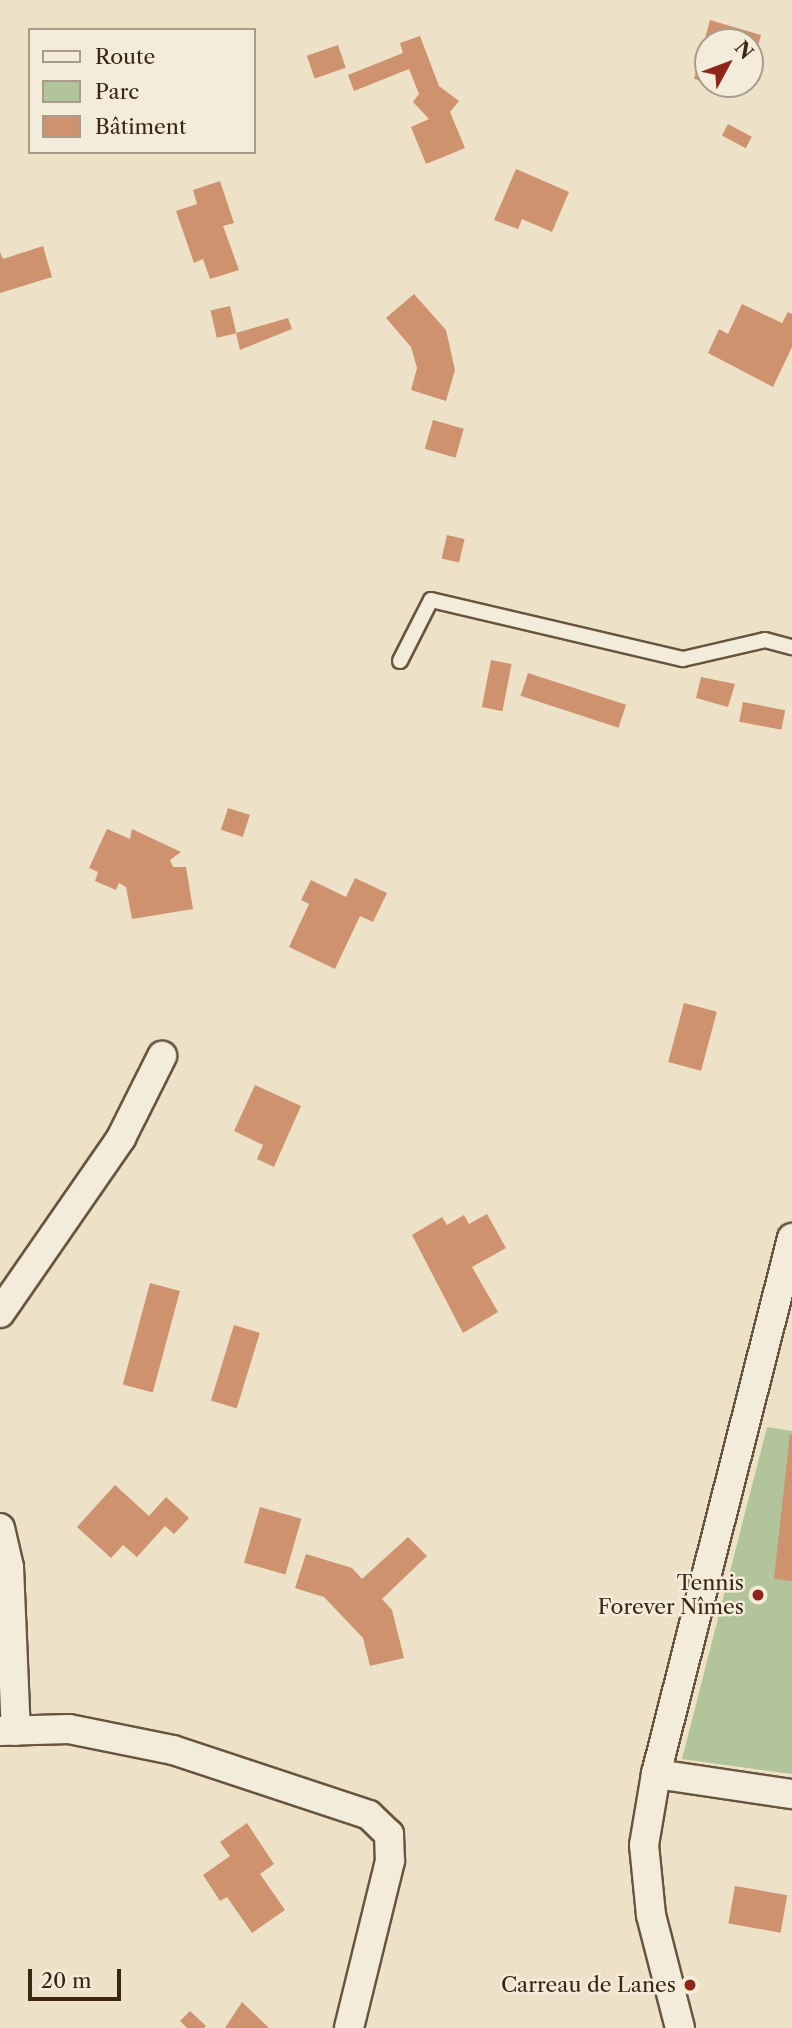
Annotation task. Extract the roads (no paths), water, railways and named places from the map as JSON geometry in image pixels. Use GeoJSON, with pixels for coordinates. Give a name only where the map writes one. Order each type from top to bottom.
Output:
{"type":"FeatureCollection","features":[{"type":"Feature","properties":{"kind":"street"},"geometry":{"type":"LineString","coordinates":[[0,1313],[121,1138],[163,1056]]}},
{"type":"Feature","properties":{"kind":"street"},"geometry":{"type":"LineString","coordinates":[[680,2028],[651,1915],[645,1845],[656,1774],[792,1238]]}},
{"type":"Feature","properties":{"kind":"street"},"geometry":{"type":"LineString","coordinates":[[0,1528],[9,1567],[8,1731],[69,1729],[173,1750],[369,1815],[390,1834],[390,1861],[349,2028]]}},
{"type":"Feature","properties":{"kind":"street"},"geometry":{"type":"LineString","coordinates":[[656,1774],[792,1794]]}},
{"type":"Feature","properties":{"kind":"lane"},"geometry":{"type":"LineString","coordinates":[[400,662],[431,600],[684,659],[765,640],[792,646]]}},
{"type":"Feature","properties":{"kind":"place","name":"Tennis Forever Nîmes"},"geometry":{"type":"Point","coordinates":[758,1595]}},
{"type":"Feature","properties":{"kind":"place","name":"Carreau de Lanes"},"geometry":{"type":"Point","coordinates":[690,1985]}}]}
